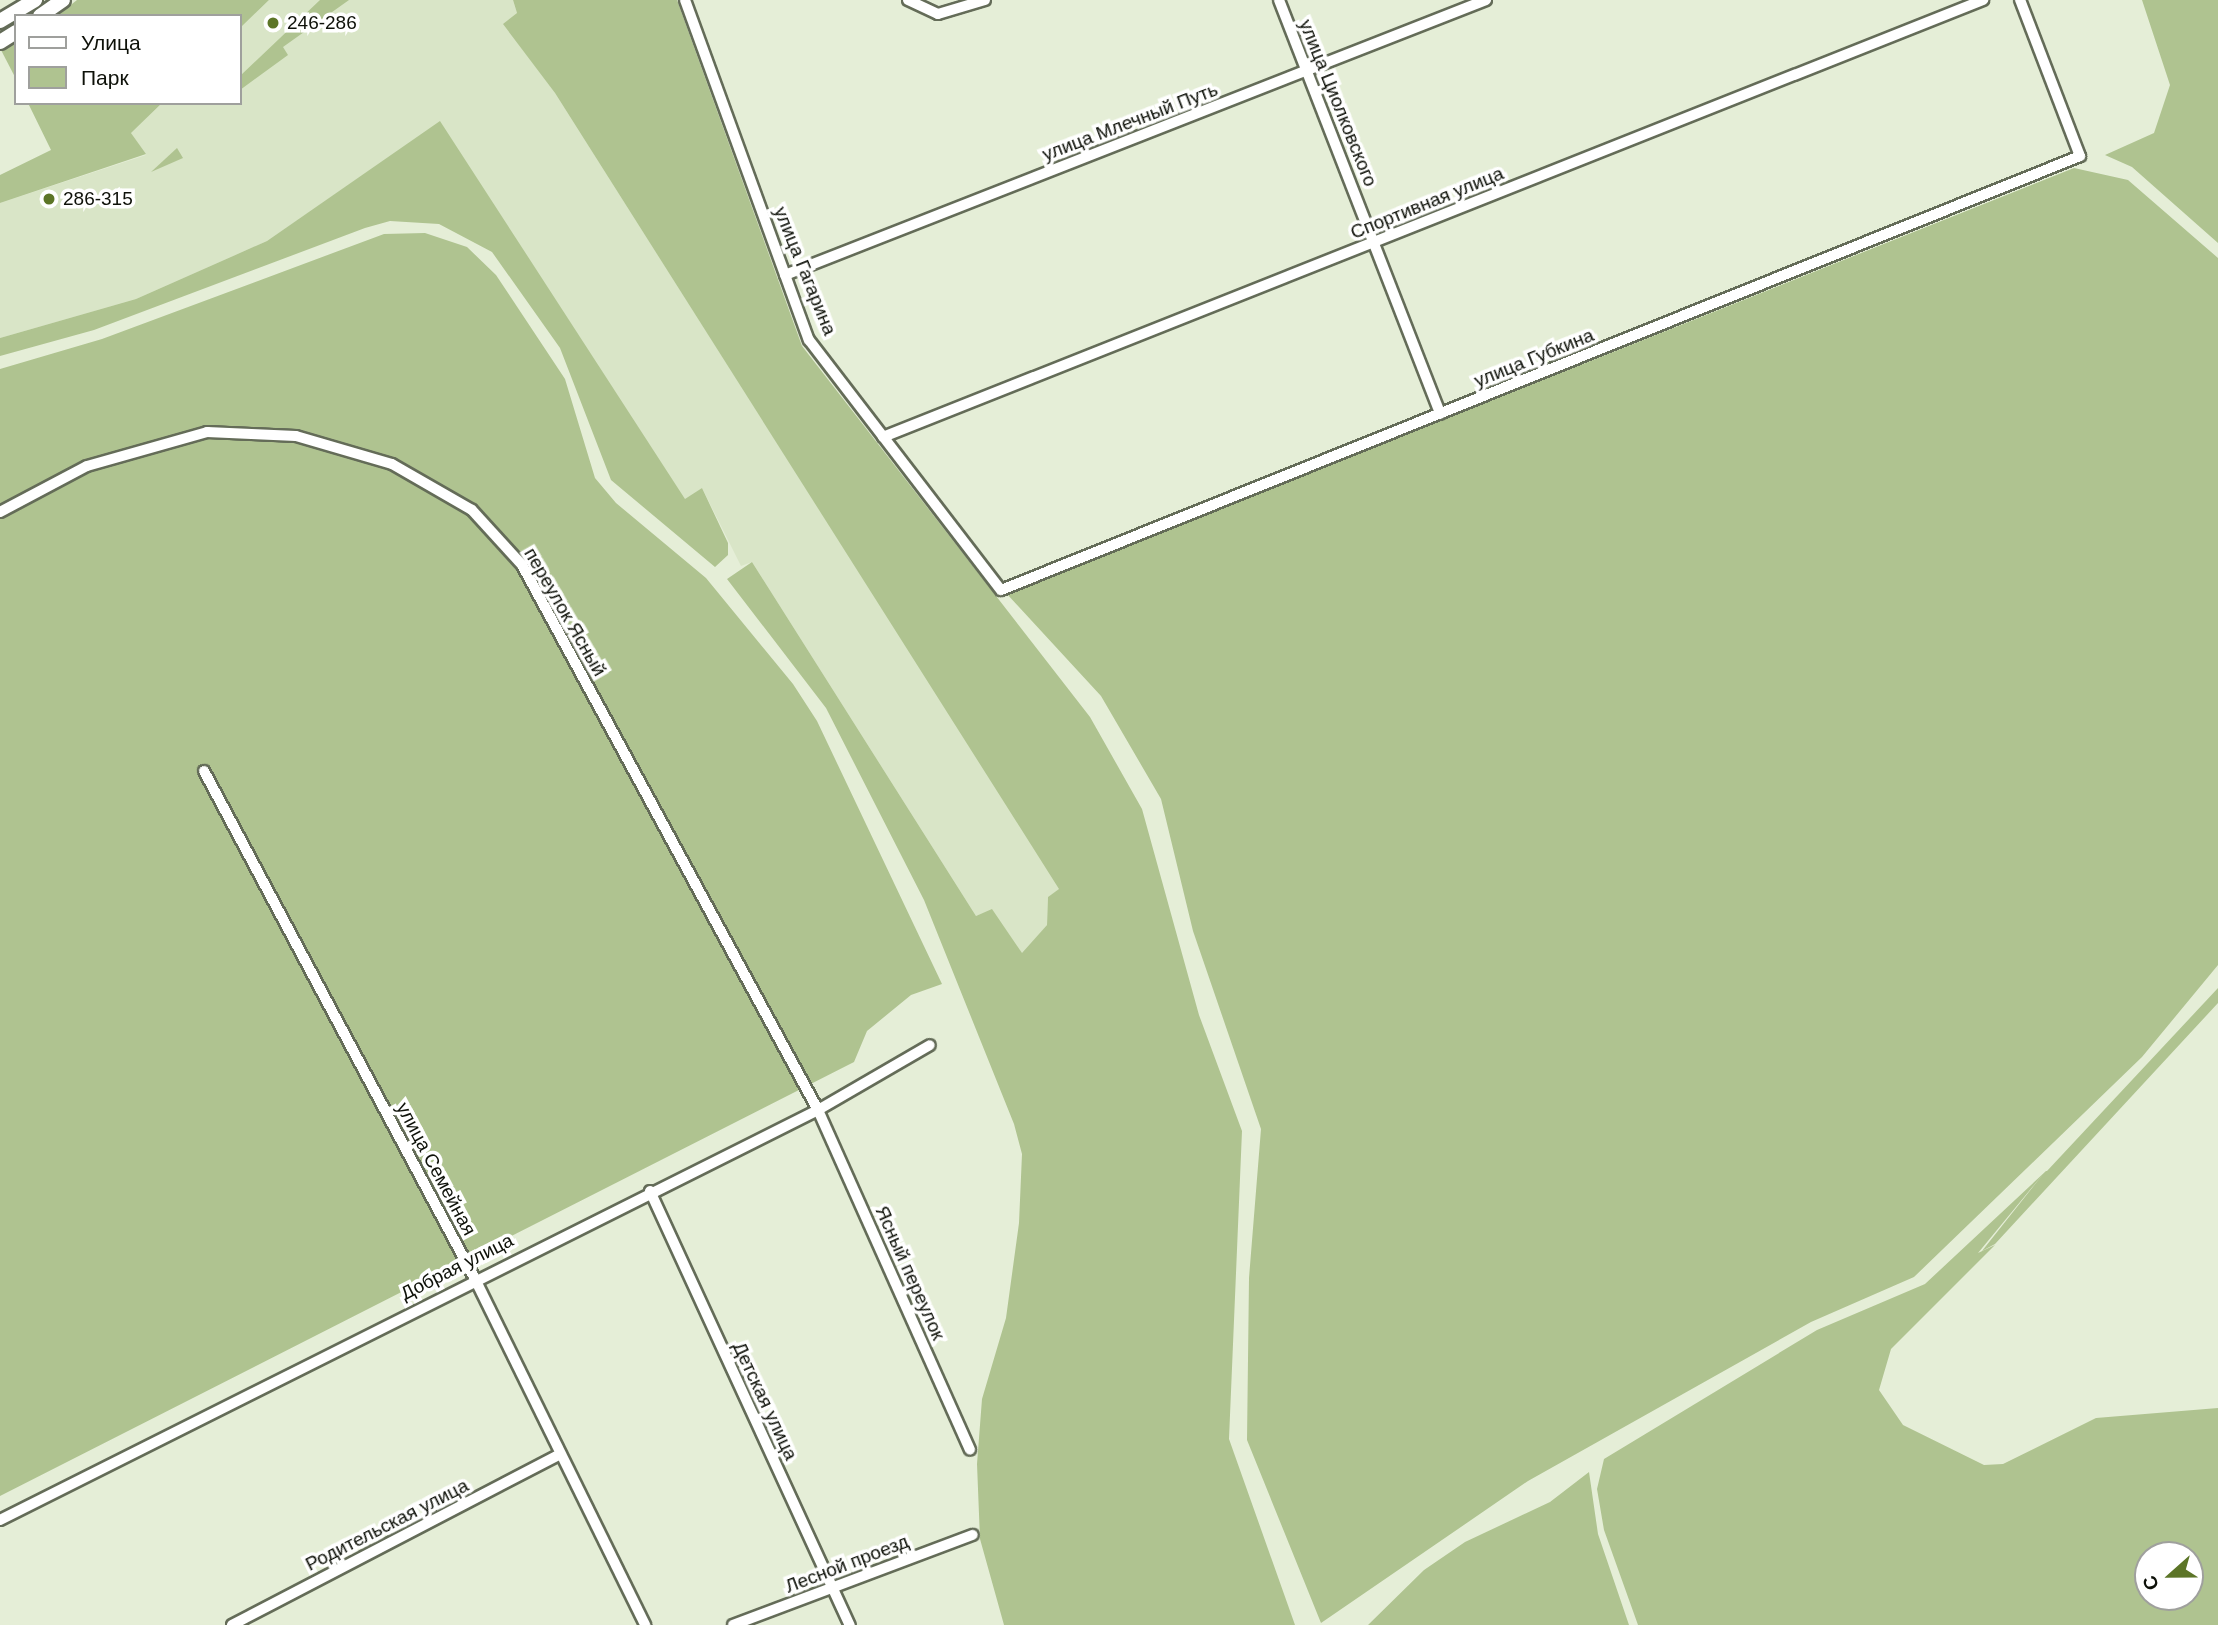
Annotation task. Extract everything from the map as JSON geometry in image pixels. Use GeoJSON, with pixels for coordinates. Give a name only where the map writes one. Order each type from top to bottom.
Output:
{"type":"FeatureCollection","features":[{"type":"Feature","properties":{"kind":"main road"},"geometry":{"type":"LineString","coordinates":[[0,21],[35,0]]}},
{"type":"Feature","properties":{"kind":"main road"},"geometry":{"type":"LineString","coordinates":[[43,14],[63,0]]}},
{"type":"Feature","properties":{"kind":"street","name":"улица Гагарина"},"geometry":{"type":"LineString","coordinates":[[685,0],[810,340],[1001,590]]}},
{"type":"Feature","properties":{"kind":"street"},"geometry":{"type":"LineString","coordinates":[[908,0],[938,14],[985,0]]}},
{"type":"Feature","properties":{"kind":"street","name":"улица Циолковского"},"geometry":{"type":"LineString","coordinates":[[1279,0],[1440,414]]}},
{"type":"Feature","properties":{"kind":"street","name":"улица Млечный Путь"},"geometry":{"type":"LineString","coordinates":[[785,275],[1486,0]]}},
{"type":"Feature","properties":{"kind":"street","name":"Спортивная улица"},"geometry":{"type":"LineString","coordinates":[[883,437],[1983,0]]}},
{"type":"Feature","properties":{"kind":"street","name":"улица Губкина"},"geometry":{"type":"LineString","coordinates":[[1001,590],[2080,156],[2020,0]]}},
{"type":"Feature","properties":{"kind":"street","name":"переулок Ясный"},"geometry":{"type":"LineString","coordinates":[[0,512],[87,466],[207,432],[296,436],[393,464],[472,510],[522,565],[818,1110]]}},
{"type":"Feature","properties":{"kind":"street","name":"улица Семейная"},"geometry":{"type":"LineString","coordinates":[[204,771],[474,1277],[557,1456],[645,1625]]}},
{"type":"Feature","properties":{"kind":"street","name":"Добрая улица"},"geometry":{"type":"LineString","coordinates":[[0,1520],[474,1277],[818,1110],[930,1045]]}},
{"type":"Feature","properties":{"kind":"street","name":"Ясный переулок"},"geometry":{"type":"LineString","coordinates":[[818,1110],[970,1450]]}},
{"type":"Feature","properties":{"kind":"street","name":"Детская улица"},"geometry":{"type":"LineString","coordinates":[[650,1191],[850,1625]]}},
{"type":"Feature","properties":{"kind":"street","name":"Родительская улица"},"geometry":{"type":"LineString","coordinates":[[232,1625],[557,1456]]}},
{"type":"Feature","properties":{"kind":"street","name":"Лесной проезд"},"geometry":{"type":"LineString","coordinates":[[733,1625],[973,1535]]}},
{"type":"Feature","properties":{"kind":"shaded area"},"geometry":{"type":"Polygon","coordinates":[[[269,0],[513,0],[517,13],[504,24],[555,93],[1060,889],[1048,897],[1047,925],[1022,954],[992,910],[976,916],[752,562],[741,566],[702,488],[685,500],[440,122],[267,241],[136,299],[0,338],[0,203],[146,155],[131,133],[160,105],[242,105],[242,26],[269,0]]]}},
{"type":"Feature","properties":{"kind":"green space"},"geometry":{"type":"Polygon","coordinates":[[[77,0],[269,0],[242,26],[242,14],[60,14],[77,0]]]}},
{"type":"Feature","properties":{"kind":"green space"},"geometry":{"type":"Polygon","coordinates":[[[320,0],[349,0],[283,47],[288,55],[242,89],[242,74],[320,0]]]}},
{"type":"Feature","properties":{"kind":"green space"},"geometry":{"type":"Polygon","coordinates":[[[513,0],[677,0],[802,346],[1090,717],[1142,809],[1199,1015],[1242,1131],[1229,1439],[1295,1625],[1004,1625],[980,1539],[977,1464],[982,1399],[1006,1318],[1019,1223],[1022,1154],[1014,1124],[924,900],[826,708],[727,579],[752,562],[976,916],[992,909],[1022,953],[1047,925],[1048,897],[1059,889],[555,93],[503,24],[517,13],[513,0]]]}},
{"type":"Feature","properties":{"kind":"green space"},"geometry":{"type":"Polygon","coordinates":[[[2142,0],[2218,0],[2218,243],[2132,167],[2105,155],[2154,133],[2170,85],[2142,0]]]}},
{"type":"Feature","properties":{"kind":"green space"},"geometry":{"type":"Polygon","coordinates":[[[14,44],[14,75],[1,50],[14,44]]]}},
{"type":"Feature","properties":{"kind":"green space"},"geometry":{"type":"Polygon","coordinates":[[[29,105],[160,105],[131,133],[146,154],[0,203],[0,175],[51,150],[29,105]]]}},
{"type":"Feature","properties":{"kind":"green space"},"geometry":{"type":"Polygon","coordinates":[[[440,121],[685,499],[702,488],[728,543],[728,555],[715,567],[611,480],[560,348],[492,252],[439,224],[390,221],[365,228],[94,330],[0,356],[0,338],[136,299],[267,241],[440,121]]]}},
{"type":"Feature","properties":{"kind":"green space"},"geometry":{"type":"Polygon","coordinates":[[[177,148],[183,158],[151,172],[177,148]]]}},
{"type":"Feature","properties":{"kind":"green space"},"geometry":{"type":"Polygon","coordinates":[[[2074,168],[2128,180],[2218,258],[2218,965],[2142,1057],[1914,1277],[1811,1322],[1528,1481],[1321,1623],[1247,1440],[1249,1278],[1261,1129],[1193,931],[1161,799],[1101,696],[1007,594],[2074,168]]]}},
{"type":"Feature","properties":{"kind":"green space"},"geometry":{"type":"Polygon","coordinates":[[[425,233],[467,247],[496,275],[565,379],[595,478],[616,503],[706,578],[793,684],[817,721],[942,984],[911,995],[867,1031],[854,1062],[0,1496],[0,369],[102,339],[384,234],[425,233]]]}},
{"type":"Feature","properties":{"kind":"green space"},"geometry":{"type":"Polygon","coordinates":[[[2218,988],[2218,1003],[1995,1244],[1982,1251],[2044,1173],[1978,1253],[1995,1245],[1891,1349],[1879,1390],[1903,1425],[1984,1465],[2003,1464],[2096,1418],[2218,1408],[2218,1625],[1638,1625],[1604,1530],[1597,1489],[1604,1459],[1817,1330],[1925,1284],[2046,1171],[2218,988]]]}},
{"type":"Feature","properties":{"kind":"green space"},"geometry":{"type":"Polygon","coordinates":[[[1589,1472],[1598,1534],[1629,1625],[1368,1625],[1424,1570],[1465,1542],[1550,1502],[1589,1472]]]}},
{"type":"Feature","properties":{"kind":"place","name":"246-286"},"geometry":{"type":"Point","coordinates":[273,23]}},
{"type":"Feature","properties":{"kind":"place","name":"286-315"},"geometry":{"type":"Point","coordinates":[49,199]}}]}
